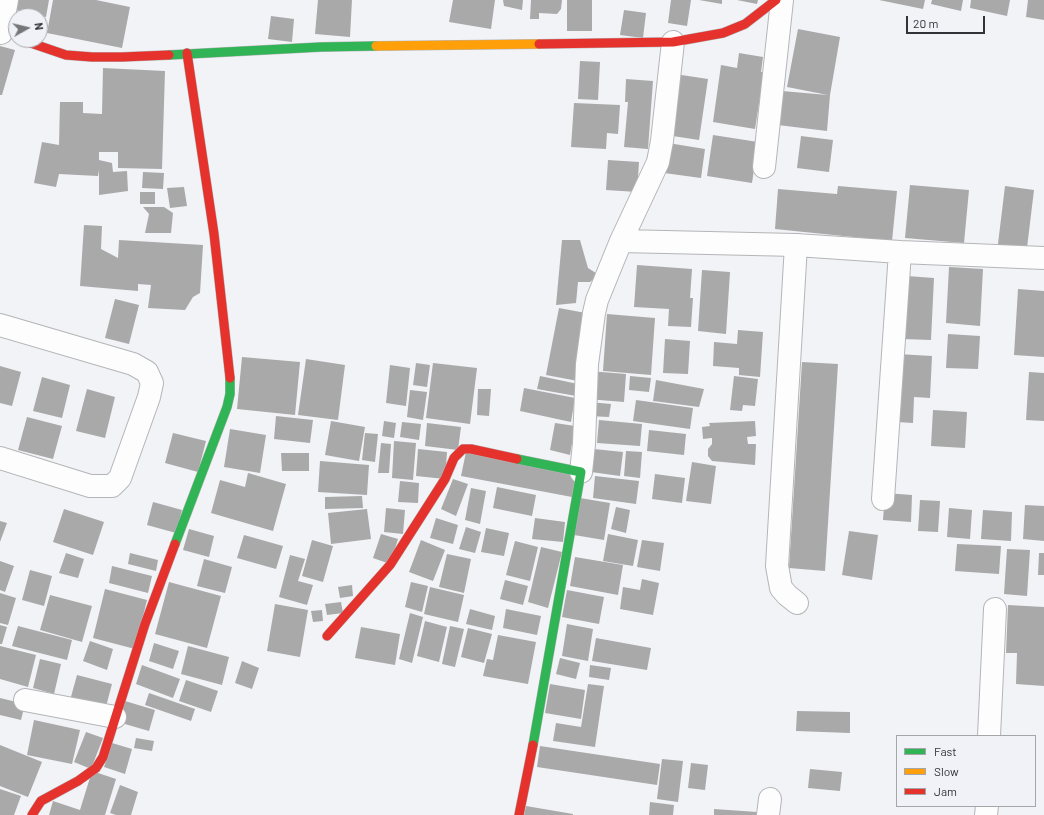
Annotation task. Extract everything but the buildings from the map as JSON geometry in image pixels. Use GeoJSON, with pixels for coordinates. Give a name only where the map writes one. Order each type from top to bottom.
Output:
{"type":"FeatureCollection","features":[{"type":"Feature","properties":{"kind":"street"},"geometry":{"type":"LineString","coordinates":[[6,34],[7,0]]}},
{"type":"Feature","properties":{"kind":"street"},"geometry":{"type":"LineString","coordinates":[[45,48],[66,55],[122,57],[321,47],[673,42],[723,33],[745,24],[776,0]]}},
{"type":"Feature","properties":{"kind":"street"},"geometry":{"type":"LineString","coordinates":[[764,167],[782,0]]}},
{"type":"Feature","properties":{"kind":"street"},"geometry":{"type":"LineString","coordinates":[[519,815],[535,736],[581,472],[584,444],[587,364],[594,313],[597,300],[621,241],[658,162],[662,140],[673,42]]}},
{"type":"Feature","properties":{"kind":"street"},"geometry":{"type":"LineString","coordinates":[[32,815],[41,800],[78,781],[99,764],[145,624],[227,407],[230,394],[230,376],[214,234],[187,53]]}},
{"type":"Feature","properties":{"kind":"street"},"geometry":{"type":"LineString","coordinates":[[621,241],[796,245],[900,252],[1044,258]]}},
{"type":"Feature","properties":{"kind":"street"},"geometry":{"type":"LineString","coordinates":[[796,245],[777,566],[782,588],[786,595],[797,603]]}},
{"type":"Feature","properties":{"kind":"street"},"geometry":{"type":"LineString","coordinates":[[883,499],[900,252]]}},
{"type":"Feature","properties":{"kind":"street"},"geometry":{"type":"LineString","coordinates":[[0,325],[133,364],[147,372],[152,383],[149,397],[120,478],[112,486],[90,486],[0,458]]}},
{"type":"Feature","properties":{"kind":"street"},"geometry":{"type":"LineString","coordinates":[[327,636],[390,565],[446,479],[454,458],[463,449],[471,449],[581,472]]}},
{"type":"Feature","properties":{"kind":"street"},"geometry":{"type":"LineString","coordinates":[[990,735],[994,609]]}},
{"type":"Feature","properties":{"kind":"street"},"geometry":{"type":"LineString","coordinates":[[25,700],[115,717]]}},
{"type":"Feature","properties":{"kind":"traffic: fast"},"geometry":{"type":"LineString","coordinates":[[169,55],[321,47],[376,46]]}},
{"type":"Feature","properties":{"kind":"traffic: fast"},"geometry":{"type":"LineString","coordinates":[[175,544],[227,407],[230,394],[230,378]]}},
{"type":"Feature","properties":{"kind":"traffic: fast"},"geometry":{"type":"LineString","coordinates":[[517,459],[581,472],[533,745]]}},
{"type":"Feature","properties":{"kind":"traffic: slow"},"geometry":{"type":"LineString","coordinates":[[376,46],[539,44]]}},
{"type":"Feature","properties":{"kind":"traffic: jam"},"geometry":{"type":"LineString","coordinates":[[539,44],[673,42],[723,33],[745,24],[776,0]]}},
{"type":"Feature","properties":{"kind":"traffic: jam"},"geometry":{"type":"LineString","coordinates":[[45,48],[66,55],[92,57],[169,55]]}},
{"type":"Feature","properties":{"kind":"traffic: jam"},"geometry":{"type":"LineString","coordinates":[[187,53],[214,234],[230,378]]}},
{"type":"Feature","properties":{"kind":"traffic: jam"},"geometry":{"type":"LineString","coordinates":[[327,636],[390,565],[445,479],[454,458],[463,449],[471,449],[517,459]]}},
{"type":"Feature","properties":{"kind":"traffic: jam"},"geometry":{"type":"LineString","coordinates":[[32,815],[41,801],[78,781],[96,768],[103,757],[145,624],[175,544]]}},
{"type":"Feature","properties":{"kind":"traffic: jam"},"geometry":{"type":"LineString","coordinates":[[519,815],[533,745]]}}]}
